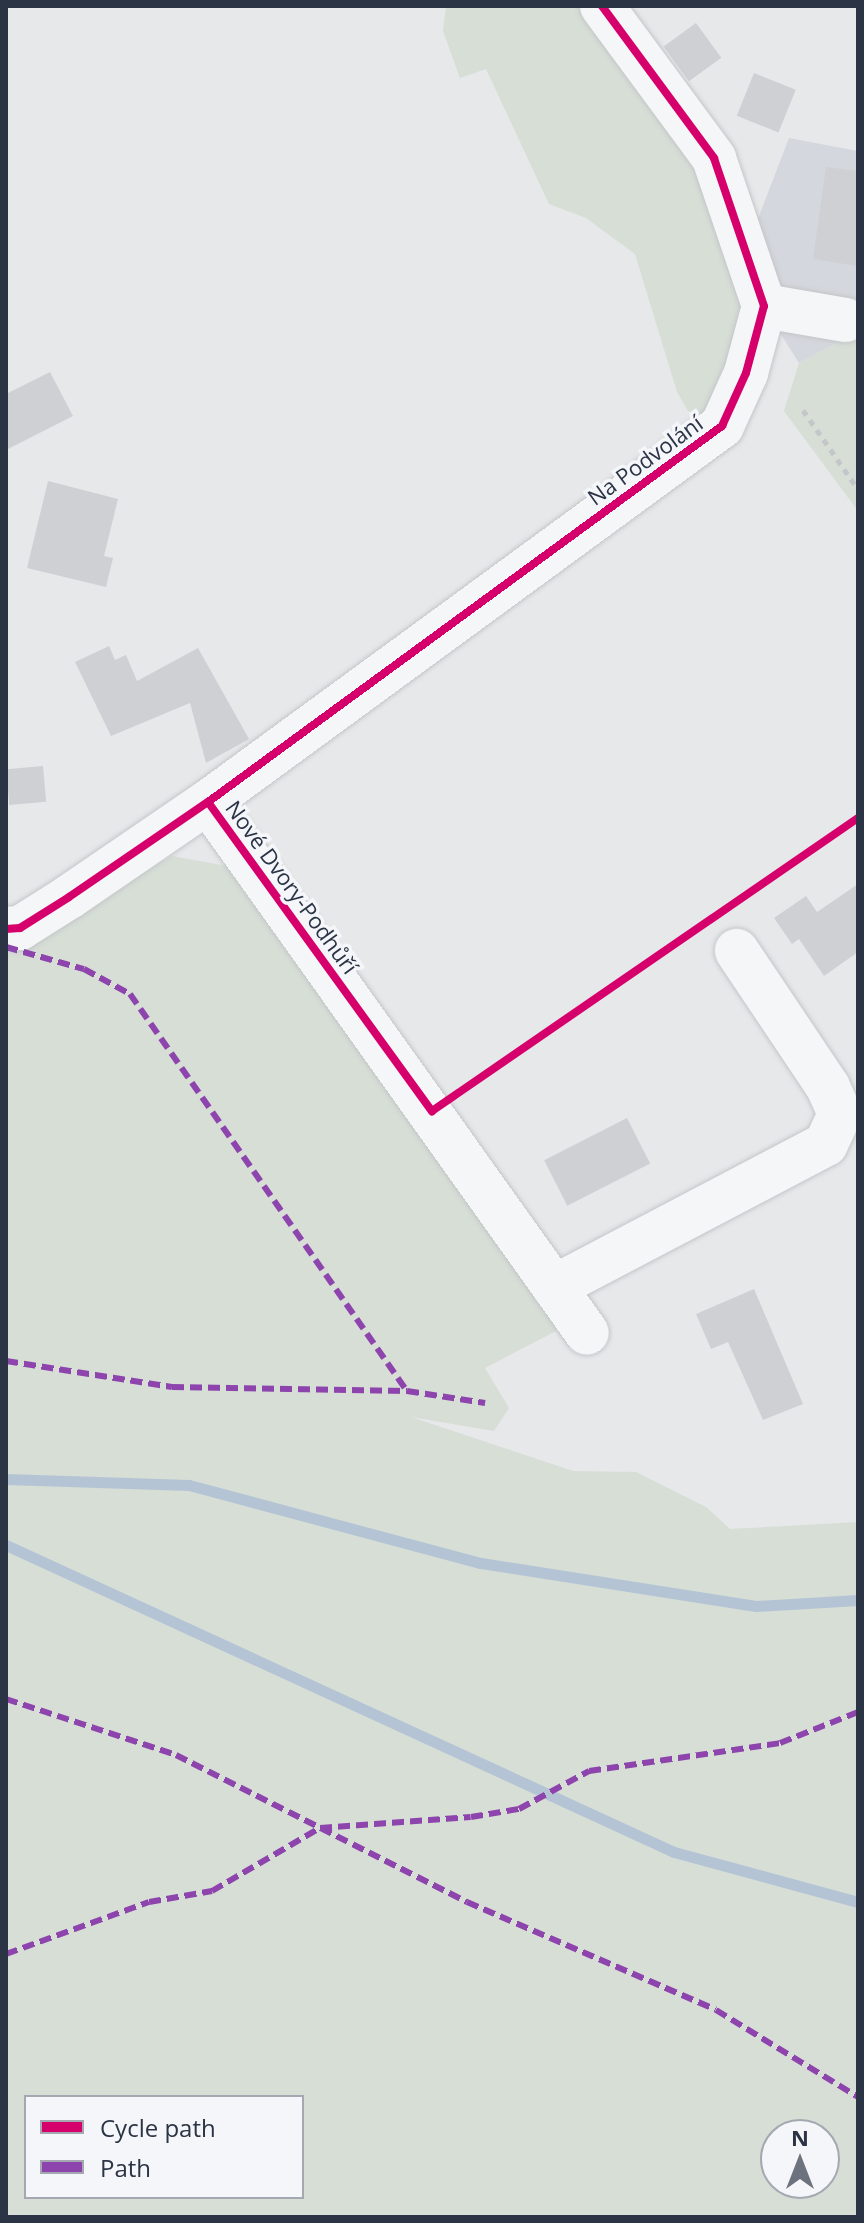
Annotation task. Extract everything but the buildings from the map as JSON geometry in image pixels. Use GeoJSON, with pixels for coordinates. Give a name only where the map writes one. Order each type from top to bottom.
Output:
{"type":"FeatureCollection","features":[{"type":"Feature","properties":{"kind":"street"},"geometry":{"type":"LineString","coordinates":[[602,6],[714,158],[764,306],[846,320]]}},
{"type":"Feature","properties":{"kind":"street","name":"Na Podvolání"},"geometry":{"type":"LineString","coordinates":[[208,802],[722,426],[746,373],[764,306]]}},
{"type":"Feature","properties":{"kind":"street","name":"Nové Dvory-Podhůří"},"geometry":{"type":"LineString","coordinates":[[6,929],[20,928],[208,802],[587,1333]]}},
{"type":"Feature","properties":{"kind":"street"},"geometry":{"type":"LineString","coordinates":[[554,1287],[826,1144],[840,1114],[828,1087],[737,951]]}},
{"type":"Feature","properties":{"kind":"path"},"geometry":{"type":"LineString","coordinates":[[803,410],[858,489]]}},
{"type":"Feature","properties":{"kind":"shaded area"},"geometry":{"type":"Polygon","coordinates":[[[446,6],[585,6],[691,143],[754,292],[710,413],[699,416],[688,411],[677,392],[635,254],[586,218],[549,204],[486,69],[460,78],[443,31],[446,6]]]}},
{"type":"Feature","properties":{"kind":"shaded area"},"geometry":{"type":"Polygon","coordinates":[[[789,138],[858,151],[858,332],[799,363],[772,320],[751,237],[789,138]]]}},
{"type":"Feature","properties":{"kind":"shaded area"},"geometry":{"type":"Polygon","coordinates":[[[858,332],[858,511],[784,411],[799,363],[858,332]]]}},
{"type":"Feature","properties":{"kind":"shaded area"},"geometry":{"type":"Polygon","coordinates":[[[172,856],[243,869],[573,1322],[485,1368],[509,1408],[494,1431],[411,1417],[573,1471],[636,1472],[706,1507],[730,1529],[858,1522],[858,2217],[6,2217],[6,956],[172,856]]]}},
{"type":"Feature","properties":{"kind":"waterway"},"geometry":{"type":"LineString","coordinates":[[6,1479],[189,1485],[481,1563],[756,1606],[858,1600]]}},
{"type":"Feature","properties":{"kind":"waterway"},"geometry":{"type":"LineString","coordinates":[[6,1545],[674,1852],[858,1902]]}},
{"type":"Feature","properties":{"kind":"marked path"},"geometry":{"type":"LineString","coordinates":[[6,947],[84,969],[130,994],[407,1391]]}},
{"type":"Feature","properties":{"kind":"marked path"},"geometry":{"type":"LineString","coordinates":[[6,1361],[172,1387],[407,1391],[485,1403]]}},
{"type":"Feature","properties":{"kind":"marked path"},"geometry":{"type":"LineString","coordinates":[[6,1699],[176,1755],[467,1902],[716,2010],[858,2097]]}},
{"type":"Feature","properties":{"kind":"marked path"},"geometry":{"type":"LineString","coordinates":[[6,1954],[149,1902],[212,1891],[320,1828],[471,1817],[519,1809],[589,1771],[780,1743],[858,1712]]}},
{"type":"Feature","properties":{"kind":"cycle path"},"geometry":{"type":"LineString","coordinates":[[208,802],[722,426],[746,373],[764,306],[714,158],[602,6]]}},
{"type":"Feature","properties":{"kind":"cycle path"},"geometry":{"type":"LineString","coordinates":[[6,929],[20,928],[208,802],[432,1111],[858,818]]}}]}
